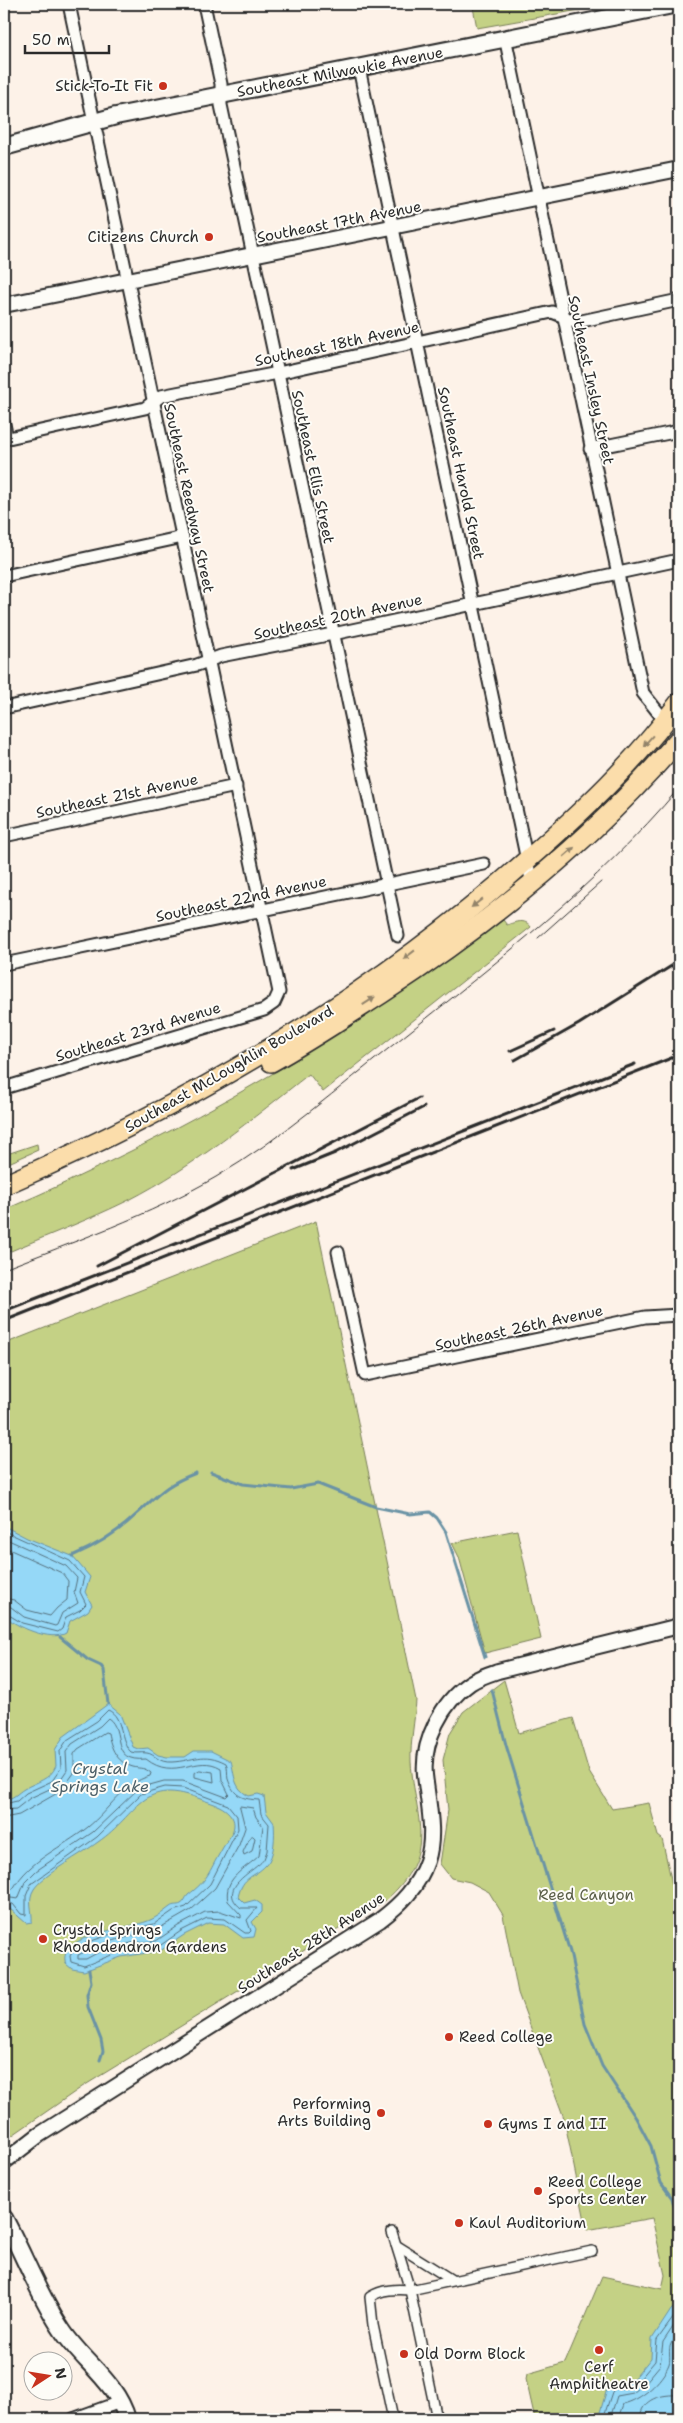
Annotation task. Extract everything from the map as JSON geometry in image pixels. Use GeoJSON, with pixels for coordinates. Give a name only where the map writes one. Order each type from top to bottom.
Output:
{"type":"FeatureCollection","features":[{"type":"Feature","properties":{"kind":"highway","name":"Southeast McLoughlin Boulevard"},"geometry":{"type":"LineString","coordinates":[[4,1185],[160,1111],[294,1034],[378,979],[506,880],[610,783],[679,703]]}},
{"type":"Feature","properties":{"kind":"highway","name":"Southeast McLoughlin Boulevard"},"geometry":{"type":"LineString","coordinates":[[4,1199],[153,1129],[295,1049],[442,954],[532,884],[608,816],[679,738]]}},
{"type":"Feature","properties":{"kind":"main road","name":"Southeast Milwaukie Avenue"},"geometry":{"type":"LineString","coordinates":[[4,147],[94,120],[678,4]]}},
{"type":"Feature","properties":{"kind":"main road"},"geometry":{"type":"LineString","coordinates":[[6,2226],[59,2325],[85,2360],[104,2378],[120,2402],[127,2419]]}},
{"type":"Feature","properties":{"kind":"street","name":"Southeast Reedway Street"},"geometry":{"type":"LineString","coordinates":[[69,4],[278,980],[277,998]]}},
{"type":"Feature","properties":{"kind":"street","name":"Southeast Ellis Street"},"geometry":{"type":"LineString","coordinates":[[204,4],[222,84],[221,104],[398,936]]}},
{"type":"Feature","properties":{"kind":"street","name":"Southeast Insley Street"},"geometry":{"type":"LineString","coordinates":[[505,37],[562,316],[643,693],[665,721]]}},
{"type":"Feature","properties":{"kind":"street","name":"Southeast Harold Street"},"geometry":{"type":"LineString","coordinates":[[359,68],[532,884]]}},
{"type":"Feature","properties":{"kind":"street","name":"Southeast 17th Avenue"},"geometry":{"type":"LineString","coordinates":[[4,305],[127,279],[393,228],[679,168]]}},
{"type":"Feature","properties":{"kind":"street","name":"Southeast 18th Avenue"},"geometry":{"type":"LineString","coordinates":[[5,439],[145,408],[161,396],[278,373],[552,312],[577,322],[679,300]]}},
{"type":"Feature","properties":{"kind":"street"},"geometry":{"type":"LineString","coordinates":[[4,424],[5,439]]}},
{"type":"Feature","properties":{"kind":"street"},"geometry":{"type":"LineString","coordinates":[[590,449],[679,431]]}},
{"type":"Feature","properties":{"kind":"street"},"geometry":{"type":"LineString","coordinates":[[4,576],[183,537]]}},
{"type":"Feature","properties":{"kind":"street","name":"Southeast 20th Avenue"},"geometry":{"type":"LineString","coordinates":[[4,708],[197,665],[221,656],[679,560]]}},
{"type":"Feature","properties":{"kind":"street","name":"Southeast 21st Avenue"},"geometry":{"type":"LineString","coordinates":[[4,836],[236,786]]}},
{"type":"Feature","properties":{"kind":"street","name":"Southeast 22nd Avenue"},"geometry":{"type":"LineString","coordinates":[[4,964],[484,864]]}},
{"type":"Feature","properties":{"kind":"street","name":"Southeast 23rd Avenue"},"geometry":{"type":"LineString","coordinates":[[4,1088],[264,1010],[274,1003],[277,998]]}},
{"type":"Feature","properties":{"kind":"street","name":"Southeast 26th Avenue"},"geometry":{"type":"LineString","coordinates":[[338,1252],[365,1375],[645,1317],[679,1315]]}},
{"type":"Feature","properties":{"kind":"street","name":"Southeast 28th Avenue"},"geometry":{"type":"LineString","coordinates":[[4,2162],[23,2146],[380,1920],[401,1902],[416,1884],[429,1852],[431,1831],[425,1766],[428,1743],[450,1702],[460,1691],[482,1677],[498,1671],[679,1626]]}},
{"type":"Feature","properties":{"kind":"street"},"geometry":{"type":"LineString","coordinates":[[4,2151],[23,2146]]}},
{"type":"Feature","properties":{"kind":"street"},"geometry":{"type":"LineString","coordinates":[[392,2232],[410,2290],[437,2419]]}},
{"type":"Feature","properties":{"kind":"street"},"geometry":{"type":"LineString","coordinates":[[396,2245],[452,2280]]}},
{"type":"Feature","properties":{"kind":"street"},"geometry":{"type":"LineString","coordinates":[[393,2419],[373,2325],[370,2297],[376,2293],[395,2289],[410,2290],[592,2251]]}},
{"type":"Feature","properties":{"kind":"street"},"geometry":{"type":"LineString","coordinates":[[73,2419],[120,2402]]}},
{"type":"Feature","properties":{"kind":"green space"},"geometry":{"type":"Polygon","coordinates":[[[453,4],[614,4],[477,28],[473,7],[453,4]]]}},
{"type":"Feature","properties":{"kind":"green space"},"geometry":{"type":"Polygon","coordinates":[[[503,920],[507,925],[526,922],[531,927],[323,1092],[309,1074],[200,1157],[153,1187],[98,1214],[4,1254],[4,1210],[70,1181],[135,1149],[199,1116],[262,1080],[324,1043],[385,1003],[503,920]]]}},
{"type":"Feature","properties":{"kind":"green space"},"geometry":{"type":"Polygon","coordinates":[[[37,1144],[38,1150],[4,1165],[4,1155],[37,1144]]]}},
{"type":"Feature","properties":{"kind":"green space"},"geometry":{"type":"Polygon","coordinates":[[[316,1221],[416,1700],[411,1762],[420,1835],[418,1851],[413,1866],[402,1883],[386,1900],[82,2087],[4,2141],[4,1344],[316,1221]]]}},
{"type":"Feature","properties":{"kind":"green space"},"geometry":{"type":"Polygon","coordinates":[[[517,1530],[541,1639],[485,1653],[459,1557],[452,1543],[517,1530]]]}},
{"type":"Feature","properties":{"kind":"green space","name":"Reed Canyon"},"geometry":{"type":"Polygon","coordinates":[[[504,1680],[519,1733],[573,1718],[589,1772],[612,1809],[649,1803],[658,1836],[662,1839],[679,1929],[679,2419],[535,2419],[526,2379],[527,2374],[565,2363],[602,2276],[662,2289],[665,2275],[652,2218],[587,2230],[564,2118],[518,1993],[503,1915],[489,1892],[470,1882],[451,1878],[440,1864],[448,1810],[443,1760],[450,1733],[463,1712],[504,1680]]]}},
{"type":"Feature","properties":{"kind":"water"},"geometry":{"type":"Polygon","coordinates":[[[4,1526],[27,1538],[72,1556],[90,1577],[85,1592],[92,1605],[88,1611],[70,1621],[66,1633],[52,1636],[34,1632],[16,1624],[4,1615],[4,1526]]]}},
{"type":"Feature","properties":{"kind":"water","name":"Crystal Springs Lake"},"geometry":{"type":"Polygon","coordinates":[[[108,1704],[120,1714],[133,1747],[138,1749],[148,1748],[158,1755],[167,1757],[185,1757],[194,1751],[211,1751],[231,1761],[237,1785],[244,1793],[249,1796],[258,1794],[264,1796],[266,1812],[274,1823],[273,1851],[266,1865],[246,1881],[238,1897],[244,1903],[255,1900],[262,1905],[262,1912],[252,1922],[256,1929],[254,1937],[243,1938],[224,1924],[208,1923],[184,1935],[160,1951],[121,1957],[84,1971],[72,1969],[66,1964],[66,1954],[71,1946],[95,1934],[145,1922],[158,1916],[171,1906],[180,1905],[208,1875],[231,1835],[234,1821],[223,1808],[182,1793],[166,1792],[153,1795],[143,1801],[112,1831],[39,1883],[32,1893],[32,1922],[26,1923],[10,1909],[4,1908],[4,1799],[13,1797],[50,1774],[56,1766],[55,1750],[63,1737],[108,1704]]]}},
{"type":"Feature","properties":{"kind":"water"},"geometry":{"type":"Polygon","coordinates":[[[679,2303],[679,2417],[677,2413],[661,2416],[657,2419],[598,2419],[607,2389],[614,2383],[626,2384],[637,2375],[651,2358],[652,2339],[671,2310],[679,2303]]]}},
{"type":"Feature","properties":{"kind":"waterway"},"geometry":{"type":"LineString","coordinates":[[211,1472],[243,1484],[291,1489],[318,1484],[376,1507],[410,1514],[430,1512],[437,1518],[446,1532],[485,1657]]}},
{"type":"Feature","properties":{"kind":"waterway"},"geometry":{"type":"LineString","coordinates":[[72,1556],[106,1538],[130,1521],[164,1490],[196,1473]]}},
{"type":"Feature","properties":{"kind":"waterway"},"geometry":{"type":"LineString","coordinates":[[60,1637],[88,1660],[101,1666],[104,1670],[108,1704]]}},
{"type":"Feature","properties":{"kind":"waterway"},"geometry":{"type":"LineString","coordinates":[[492,1690],[506,1745],[570,1952],[585,2024],[602,2066],[636,2118],[651,2146],[661,2183],[672,2198],[679,2222]]}},
{"type":"Feature","properties":{"kind":"waterway"},"geometry":{"type":"LineString","coordinates":[[89,1970],[91,1982],[87,1995],[88,2007],[101,2040],[103,2051],[100,2060]]}},
{"type":"Feature","properties":{"kind":"tram line"},"geometry":{"type":"LineString","coordinates":[[4,1269],[165,1204],[216,1177],[264,1146],[472,982],[545,921],[614,857],[679,788]]}},
{"type":"Feature","properties":{"kind":"tram line"},"geometry":{"type":"LineString","coordinates":[[538,938],[601,882]]}},
{"type":"Feature","properties":{"kind":"railway"},"geometry":{"type":"LineString","coordinates":[[515,1060],[579,1024],[673,965]]}},
{"type":"Feature","properties":{"kind":"railway"},"geometry":{"type":"LineString","coordinates":[[510,1051],[554,1031]]}},
{"type":"Feature","properties":{"kind":"railway"},"geometry":{"type":"LineString","coordinates":[[4,1321],[679,1055]]}},
{"type":"Feature","properties":{"kind":"railway"},"geometry":{"type":"LineString","coordinates":[[4,1311],[635,1064]]}},
{"type":"Feature","properties":{"kind":"railway"},"geometry":{"type":"LineString","coordinates":[[97,1266],[419,1098]]}},
{"type":"Feature","properties":{"kind":"railway"},"geometry":{"type":"LineString","coordinates":[[293,1170],[335,1153],[424,1107]]}},
{"type":"Feature","properties":{"kind":"place","name":"Stick-To-It Fit"},"geometry":{"type":"Point","coordinates":[163,86]}},
{"type":"Feature","properties":{"kind":"place","name":"Citizens Church"},"geometry":{"type":"Point","coordinates":[209,237]}},
{"type":"Feature","properties":{"kind":"place","name":"Crystal Springs Rhododendron Gardens"},"geometry":{"type":"Point","coordinates":[43,1939]}},
{"type":"Feature","properties":{"kind":"place","name":"Reed College"},"geometry":{"type":"Point","coordinates":[449,2037]}},
{"type":"Feature","properties":{"kind":"place","name":"Performing Arts Building"},"geometry":{"type":"Point","coordinates":[381,2113]}},
{"type":"Feature","properties":{"kind":"place","name":"Gyms I and II"},"geometry":{"type":"Point","coordinates":[488,2124]}},
{"type":"Feature","properties":{"kind":"place","name":"Reed College Sports Center"},"geometry":{"type":"Point","coordinates":[538,2191]}},
{"type":"Feature","properties":{"kind":"place","name":"Kaul Auditorium"},"geometry":{"type":"Point","coordinates":[459,2223]}},
{"type":"Feature","properties":{"kind":"place","name":"Cerf Amphitheatre"},"geometry":{"type":"Point","coordinates":[599,2350]}},
{"type":"Feature","properties":{"kind":"place","name":"Old Dorm Block"},"geometry":{"type":"Point","coordinates":[404,2354]}}]}
